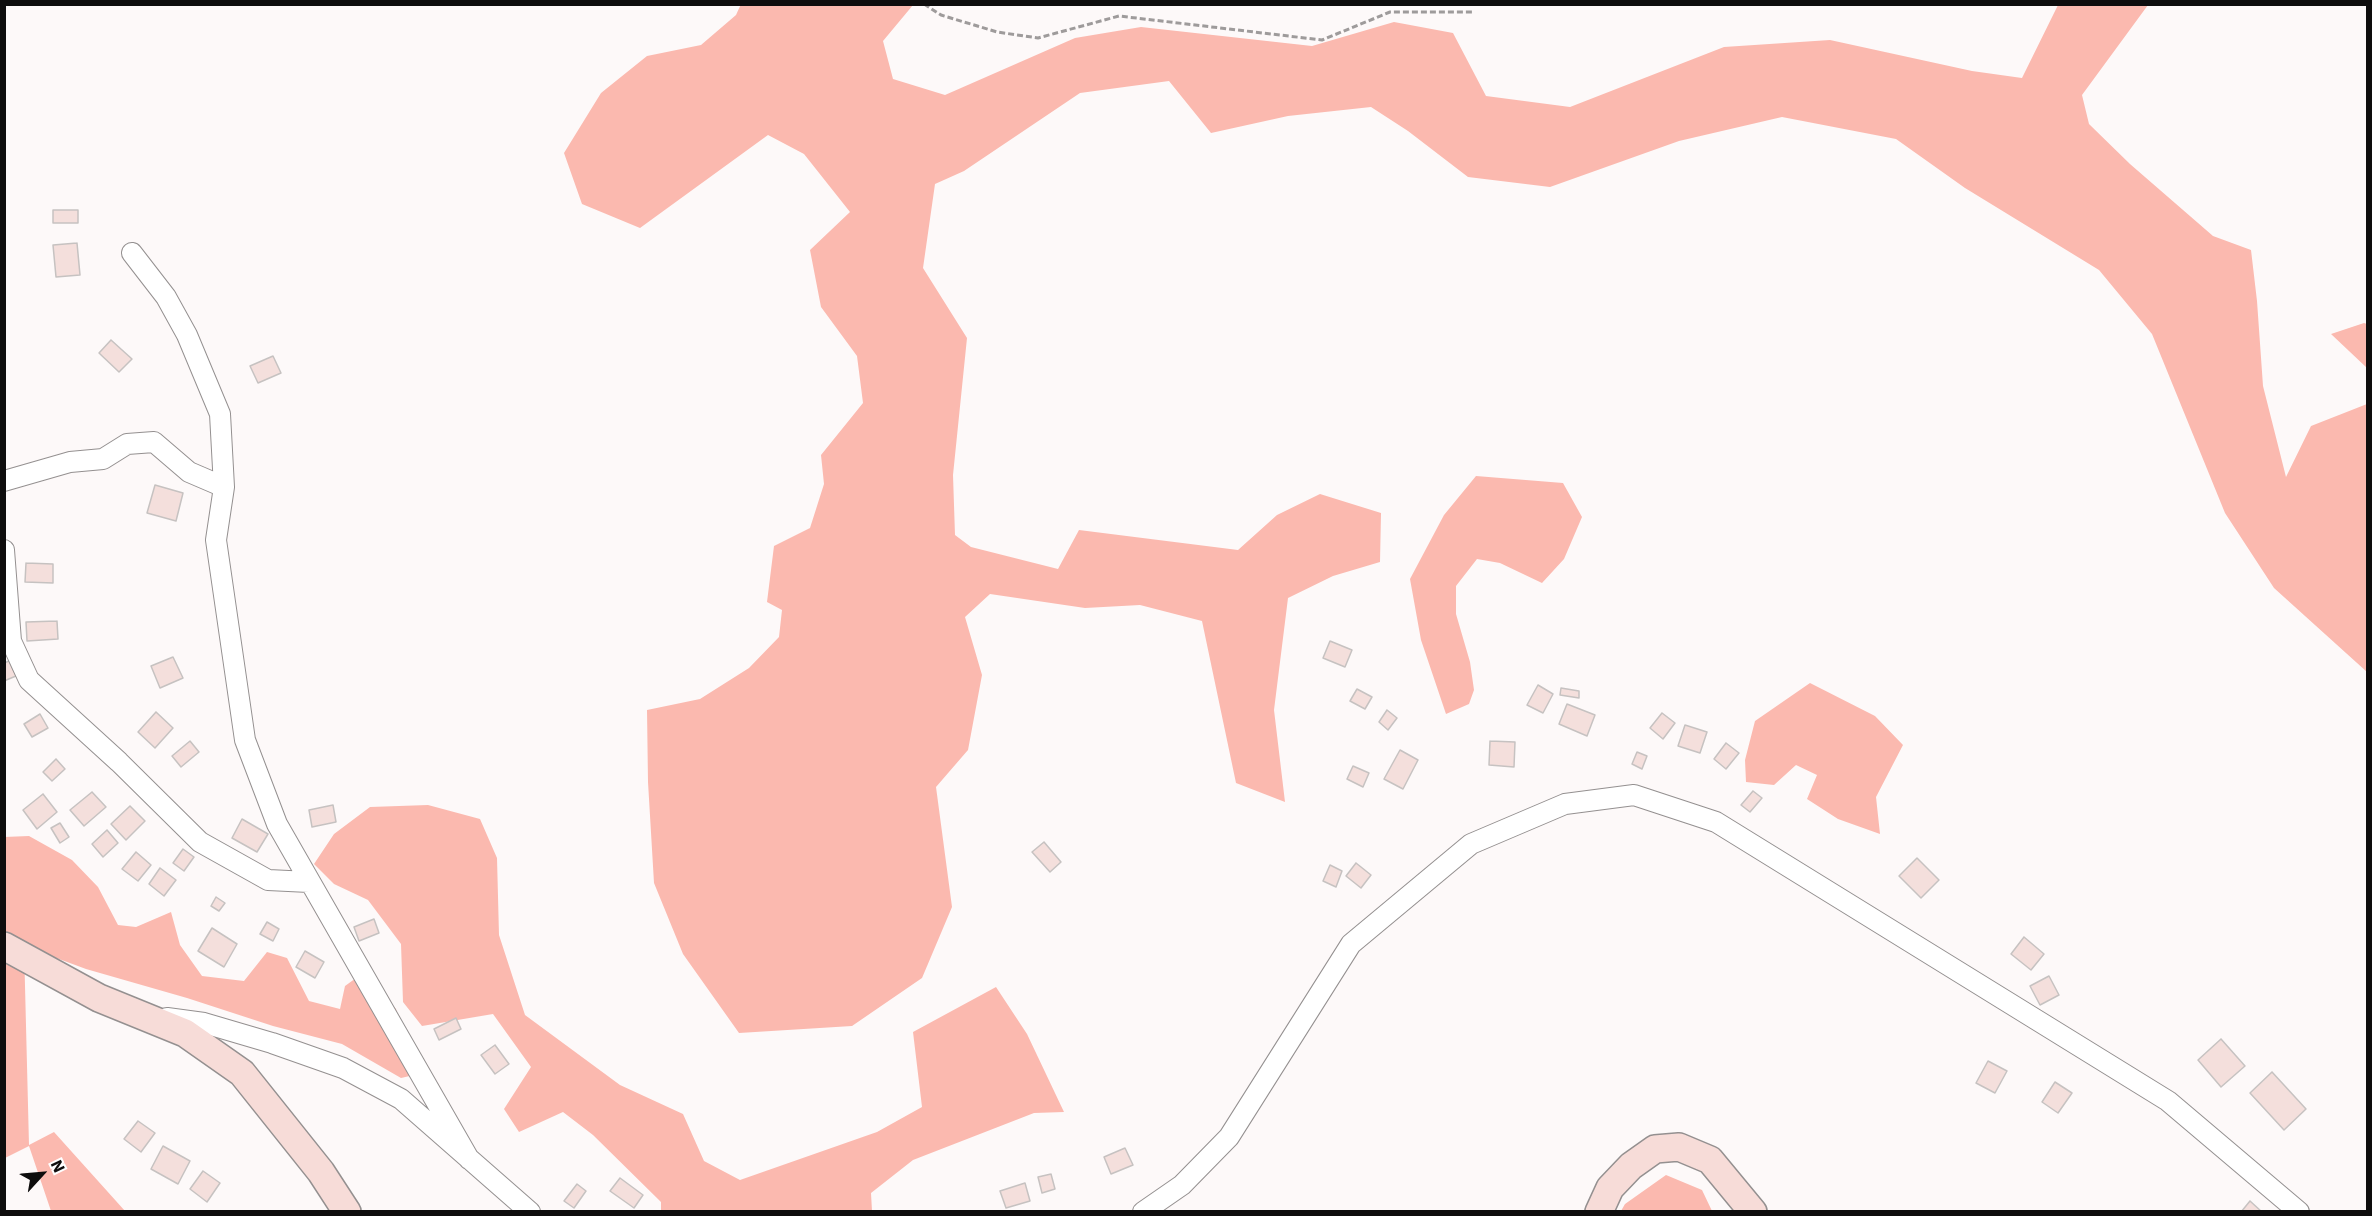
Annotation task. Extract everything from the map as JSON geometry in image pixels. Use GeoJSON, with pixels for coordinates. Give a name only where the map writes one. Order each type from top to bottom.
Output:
{"type":"FeatureCollection","features":[{"type":"Feature","properties":{"kind":"street"},"geometry":{"type":"LineString","coordinates":[[132,253],[166,297],[188,335],[220,414],[225,487],[216,540],[245,740],[277,824],[469,1159]]}},
{"type":"Feature","properties":{"kind":"street"},"geometry":{"type":"LineString","coordinates":[[4,481],[70,462],[103,459],[127,444],[154,442],[189,472],[225,487]]}},
{"type":"Feature","properties":{"kind":"street"},"geometry":{"type":"LineString","coordinates":[[4,550],[11,641],[29,680],[119,762],[200,842],[267,880],[309,882]]}},
{"type":"Feature","properties":{"kind":"street"},"geometry":{"type":"LineString","coordinates":[[1143,1212],[1182,1185],[1229,1137],[1351,944],[1471,844],[1565,804],[1634,795],[1716,822],[2168,1101],[2299,1212]]}},
{"type":"Feature","properties":{"kind":"street"},"geometry":{"type":"LineString","coordinates":[[4,946],[99,998],[185,1033],[242,1073],[321,1172],[347,1212]]}},
{"type":"Feature","properties":{"kind":"street"},"geometry":{"type":"LineString","coordinates":[[141,1015],[204,1023],[272,1043],[343,1068],[400,1099],[530,1212]]}},
{"type":"Feature","properties":{"kind":"street"},"geometry":{"type":"LineString","coordinates":[[1599,1212],[1610,1188],[1630,1166],[1655,1149],[1679,1147],[1710,1160],[1753,1212]]}},
{"type":"Feature","properties":{"kind":"path"},"geometry":{"type":"LineString","coordinates":[[924,4],[941,15],[997,32],[1038,38],[1119,16],[1322,40],[1390,12],[1472,12]]}},
{"type":"Feature","properties":{"kind":"shaded area"},"geometry":{"type":"Polygon","coordinates":[[[741,4],[913,5],[883,41],[893,79],[945,95],[1075,38],[1141,27],[1312,46],[1394,22],[1453,33],[1486,96],[1570,107],[1724,47],[1830,40],[1972,71],[2022,78],[2058,5],[2148,5],[2082,95],[2089,124],[2130,164],[2213,236],[2251,250],[2263,386],[2286,477],[2311,426],[2367,404],[2367,672],[2274,588],[2225,513],[2152,334],[2099,270],[1965,188],[1896,139],[1782,117],[1679,141],[1550,187],[1468,177],[1408,131],[1371,107],[1288,116],[1211,133],[1169,81],[1080,93],[964,171],[935,184],[923,268],[967,338],[953,475],[955,535],[971,547],[1058,569],[1079,530],[1238,550],[1277,515],[1320,494],[1381,513],[1380,562],[1333,576],[1288,598],[1274,710],[1285,802],[1236,783],[1202,621],[1140,605],[1085,608],[990,594],[965,617],[982,675],[968,750],[936,787],[952,907],[922,978],[852,1026],[739,1033],[683,954],[654,883],[648,782],[647,710],[700,699],[749,668],[779,637],[782,610],[767,602],[774,546],[810,528],[824,484],[821,455],[863,403],[857,356],[821,307],[810,250],[850,212],[804,154],[768,135],[640,228],[582,204],[564,153],[601,93],[647,56],[701,45],[736,15],[741,4]]]}},
{"type":"Feature","properties":{"kind":"shaded area"},"geometry":{"type":"Polygon","coordinates":[[[2367,324],[2367,368],[2331,334],[2367,324]]]}},
{"type":"Feature","properties":{"kind":"shaded area"},"geometry":{"type":"Polygon","coordinates":[[[1476,476],[1563,483],[1582,517],[1564,559],[1542,583],[1500,563],[1477,559],[1456,586],[1456,614],[1470,662],[1474,690],[1469,704],[1446,714],[1421,640],[1410,579],[1444,515],[1476,476]]]}},
{"type":"Feature","properties":{"kind":"shaded area"},"geometry":{"type":"Polygon","coordinates":[[[1810,683],[1875,716],[1903,745],[1876,797],[1880,834],[1838,819],[1807,799],[1817,775],[1796,765],[1774,785],[1746,782],[1745,760],[1755,721],[1810,683]]]}},
{"type":"Feature","properties":{"kind":"shaded area"},"geometry":{"type":"Polygon","coordinates":[[[428,805],[480,819],[497,858],[499,935],[525,1015],[620,1085],[683,1114],[704,1161],[740,1180],[877,1132],[922,1107],[913,1032],[996,987],[1027,1034],[1064,1112],[1034,1113],[913,1160],[871,1193],[872,1211],[661,1211],[661,1202],[593,1135],[563,1112],[519,1132],[504,1109],[531,1067],[493,1014],[422,1026],[403,1002],[401,944],[368,900],[334,884],[314,864],[334,834],[370,807],[428,805]]]}},
{"type":"Feature","properties":{"kind":"shaded area"},"geometry":{"type":"Polygon","coordinates":[[[29,836],[72,860],[98,887],[118,925],[136,927],[171,912],[180,945],[202,976],[244,981],[267,952],[287,958],[309,1001],[340,1009],[345,986],[363,973],[396,1009],[414,1075],[401,1078],[342,1044],[273,1026],[86,969],[24,946],[29,1145],[54,1132],[125,1211],[51,1211],[29,1146],[5,1158],[4,837],[29,836]]]}},
{"type":"Feature","properties":{"kind":"shaded area"},"geometry":{"type":"Polygon","coordinates":[[[1666,1175],[1702,1190],[1712,1211],[1621,1211],[1625,1204],[1666,1175]]]}},
{"type":"Feature","properties":{"kind":"building"},"geometry":{"type":"Polygon","coordinates":[[[53,210],[78,210],[78,223],[53,223],[53,210]]]}},
{"type":"Feature","properties":{"kind":"building"},"geometry":{"type":"Polygon","coordinates":[[[77,243],[80,275],[56,277],[53,245],[77,243]]]}},
{"type":"Feature","properties":{"kind":"building"},"geometry":{"type":"Polygon","coordinates":[[[111,340],[132,359],[119,372],[99,353],[111,340]]]}},
{"type":"Feature","properties":{"kind":"building"},"geometry":{"type":"Polygon","coordinates":[[[273,356],[281,373],[258,383],[250,366],[273,356]]]}},
{"type":"Feature","properties":{"kind":"building"},"geometry":{"type":"Polygon","coordinates":[[[155,485],[183,493],[176,521],[147,513],[155,485]]]}},
{"type":"Feature","properties":{"kind":"building"},"geometry":{"type":"Polygon","coordinates":[[[26,563],[53,564],[53,583],[25,582],[26,563]]]}},
{"type":"Feature","properties":{"kind":"building"},"geometry":{"type":"Polygon","coordinates":[[[57,621],[58,639],[27,641],[26,622],[57,621]]]}},
{"type":"Feature","properties":{"kind":"building"},"geometry":{"type":"Polygon","coordinates":[[[1330,641],[1352,650],[1345,667],[1323,658],[1330,641]]]}},
{"type":"Feature","properties":{"kind":"building"},"geometry":{"type":"Polygon","coordinates":[[[173,657],[183,678],[160,688],[151,666],[173,657]]]}},
{"type":"Feature","properties":{"kind":"building"},"geometry":{"type":"Polygon","coordinates":[[[9,661],[16,676],[4,681],[4,663],[9,661]]]}},
{"type":"Feature","properties":{"kind":"building"},"geometry":{"type":"Polygon","coordinates":[[[1538,685],[1553,694],[1543,713],[1527,705],[1538,685]]]}},
{"type":"Feature","properties":{"kind":"building"},"geometry":{"type":"Polygon","coordinates":[[[1561,688],[1579,691],[1579,698],[1560,695],[1561,688]]]}},
{"type":"Feature","properties":{"kind":"building"},"geometry":{"type":"Polygon","coordinates":[[[1357,689],[1372,697],[1365,709],[1350,701],[1357,689]]]}},
{"type":"Feature","properties":{"kind":"building"},"geometry":{"type":"Polygon","coordinates":[[[1567,704],[1595,715],[1587,736],[1559,724],[1567,704]]]}},
{"type":"Feature","properties":{"kind":"building"},"geometry":{"type":"Polygon","coordinates":[[[1387,710],[1397,718],[1388,730],[1379,722],[1387,710]]]}},
{"type":"Feature","properties":{"kind":"building"},"geometry":{"type":"Polygon","coordinates":[[[156,712],[173,728],[155,748],[138,732],[156,712]]]}},
{"type":"Feature","properties":{"kind":"building"},"geometry":{"type":"Polygon","coordinates":[[[1662,713],[1675,723],[1663,739],[1650,728],[1662,713]]]}},
{"type":"Feature","properties":{"kind":"building"},"geometry":{"type":"Polygon","coordinates":[[[40,714],[48,728],[32,737],[24,724],[40,714]]]}},
{"type":"Feature","properties":{"kind":"building"},"geometry":{"type":"Polygon","coordinates":[[[1685,725],[1707,732],[1700,753],[1678,746],[1685,725]]]}},
{"type":"Feature","properties":{"kind":"building"},"geometry":{"type":"Polygon","coordinates":[[[190,741],[199,752],[181,767],[172,756],[190,741]]]}},
{"type":"Feature","properties":{"kind":"building"},"geometry":{"type":"Polygon","coordinates":[[[1490,741],[1515,742],[1514,767],[1489,765],[1490,741]]]}},
{"type":"Feature","properties":{"kind":"building"},"geometry":{"type":"Polygon","coordinates":[[[1726,743],[1739,753],[1726,769],[1714,759],[1726,743]]]}},
{"type":"Feature","properties":{"kind":"building"},"geometry":{"type":"Polygon","coordinates":[[[1400,750],[1418,760],[1403,789],[1384,779],[1400,750]]]}},
{"type":"Feature","properties":{"kind":"building"},"geometry":{"type":"Polygon","coordinates":[[[1637,752],[1647,756],[1642,769],[1632,764],[1637,752]]]}},
{"type":"Feature","properties":{"kind":"building"},"geometry":{"type":"Polygon","coordinates":[[[56,759],[65,769],[52,781],[43,772],[56,759]]]}},
{"type":"Feature","properties":{"kind":"building"},"geometry":{"type":"Polygon","coordinates":[[[1353,766],[1369,773],[1363,787],[1347,779],[1353,766]]]}},
{"type":"Feature","properties":{"kind":"building"},"geometry":{"type":"Polygon","coordinates":[[[1753,791],[1762,798],[1750,812],[1741,805],[1753,791]]]}},
{"type":"Feature","properties":{"kind":"building"},"geometry":{"type":"Polygon","coordinates":[[[92,792],[106,807],[84,826],[70,810],[92,792]]]}},
{"type":"Feature","properties":{"kind":"building"},"geometry":{"type":"Polygon","coordinates":[[[43,794],[57,812],[37,829],[23,810],[43,794]]]}},
{"type":"Feature","properties":{"kind":"building"},"geometry":{"type":"Polygon","coordinates":[[[333,805],[336,822],[312,827],[309,810],[333,805]]]}},
{"type":"Feature","properties":{"kind":"building"},"geometry":{"type":"Polygon","coordinates":[[[130,806],[145,821],[126,840],[111,824],[130,806]]]}},
{"type":"Feature","properties":{"kind":"building"},"geometry":{"type":"Polygon","coordinates":[[[242,819],[268,834],[257,852],[232,838],[242,819]]]}},
{"type":"Feature","properties":{"kind":"building"},"geometry":{"type":"Polygon","coordinates":[[[60,823],[69,837],[60,843],[51,828],[60,823]]]}},
{"type":"Feature","properties":{"kind":"building"},"geometry":{"type":"Polygon","coordinates":[[[107,830],[118,843],[103,857],[92,844],[107,830]]]}},
{"type":"Feature","properties":{"kind":"building"},"geometry":{"type":"Polygon","coordinates":[[[1044,842],[1061,862],[1050,872],[1032,852],[1044,842]]]}},
{"type":"Feature","properties":{"kind":"building"},"geometry":{"type":"Polygon","coordinates":[[[183,849],[194,857],[184,871],[173,863],[183,849]]]}},
{"type":"Feature","properties":{"kind":"building"},"geometry":{"type":"Polygon","coordinates":[[[136,852],[151,865],[138,881],[122,869],[136,852]]]}},
{"type":"Feature","properties":{"kind":"building"},"geometry":{"type":"Polygon","coordinates":[[[1917,858],[1939,880],[1921,898],[1899,876],[1917,858]]]}},
{"type":"Feature","properties":{"kind":"building"},"geometry":{"type":"Polygon","coordinates":[[[1356,863],[1371,875],[1361,888],[1346,876],[1356,863]]]}},
{"type":"Feature","properties":{"kind":"building"},"geometry":{"type":"Polygon","coordinates":[[[1330,865],[1342,871],[1336,887],[1323,881],[1330,865]]]}},
{"type":"Feature","properties":{"kind":"building"},"geometry":{"type":"Polygon","coordinates":[[[160,868],[176,880],[164,896],[149,884],[160,868]]]}},
{"type":"Feature","properties":{"kind":"building"},"geometry":{"type":"Polygon","coordinates":[[[216,897],[225,903],[219,911],[211,906],[216,897]]]}},
{"type":"Feature","properties":{"kind":"building"},"geometry":{"type":"Polygon","coordinates":[[[374,919],[379,933],[359,941],[354,927],[374,919]]]}},
{"type":"Feature","properties":{"kind":"building"},"geometry":{"type":"Polygon","coordinates":[[[267,922],[279,929],[273,941],[260,934],[267,922]]]}},
{"type":"Feature","properties":{"kind":"building"},"geometry":{"type":"Polygon","coordinates":[[[212,928],[237,944],[224,967],[198,951],[212,928]]]}},
{"type":"Feature","properties":{"kind":"building"},"geometry":{"type":"Polygon","coordinates":[[[2024,937],[2044,954],[2031,970],[2011,954],[2024,937]]]}},
{"type":"Feature","properties":{"kind":"building"},"geometry":{"type":"Polygon","coordinates":[[[305,951],[324,962],[315,978],[296,967],[305,951]]]}},
{"type":"Feature","properties":{"kind":"building"},"geometry":{"type":"Polygon","coordinates":[[[2049,976],[2059,995],[2040,1005],[2030,986],[2049,976]]]}},
{"type":"Feature","properties":{"kind":"building"},"geometry":{"type":"Polygon","coordinates":[[[456,1018],[461,1029],[439,1040],[434,1029],[456,1018]]]}},
{"type":"Feature","properties":{"kind":"building"},"geometry":{"type":"Polygon","coordinates":[[[2221,1039],[2245,1066],[2221,1087],[2198,1060],[2221,1039]]]}},
{"type":"Feature","properties":{"kind":"building"},"geometry":{"type":"Polygon","coordinates":[[[495,1045],[509,1064],[495,1074],[481,1055],[495,1045]]]}},
{"type":"Feature","properties":{"kind":"building"},"geometry":{"type":"Polygon","coordinates":[[[1988,1061],[2007,1071],[1995,1093],[1976,1083],[1988,1061]]]}},
{"type":"Feature","properties":{"kind":"building"},"geometry":{"type":"Polygon","coordinates":[[[2272,1072],[2306,1109],[2284,1130],[2250,1093],[2272,1072]]]}},
{"type":"Feature","properties":{"kind":"building"},"geometry":{"type":"Polygon","coordinates":[[[2055,1082],[2072,1093],[2058,1113],[2042,1102],[2055,1082]]]}},
{"type":"Feature","properties":{"kind":"building"},"geometry":{"type":"Polygon","coordinates":[[[138,1121],[155,1133],[141,1152],[124,1139],[138,1121]]]}},
{"type":"Feature","properties":{"kind":"building"},"geometry":{"type":"Polygon","coordinates":[[[163,1146],[190,1161],[178,1184],[151,1169],[163,1146]]]}},
{"type":"Feature","properties":{"kind":"building"},"geometry":{"type":"Polygon","coordinates":[[[1125,1148],[1133,1165],[1111,1174],[1104,1157],[1125,1148]]]}},
{"type":"Feature","properties":{"kind":"building"},"geometry":{"type":"Polygon","coordinates":[[[203,1171],[220,1183],[207,1202],[190,1189],[203,1171]]]}},
{"type":"Feature","properties":{"kind":"building"},"geometry":{"type":"Polygon","coordinates":[[[1051,1174],[1055,1189],[1042,1193],[1038,1177],[1051,1174]]]}},
{"type":"Feature","properties":{"kind":"building"},"geometry":{"type":"Polygon","coordinates":[[[620,1178],[643,1195],[634,1208],[610,1191],[620,1178]]]}},
{"type":"Feature","properties":{"kind":"building"},"geometry":{"type":"Polygon","coordinates":[[[1025,1183],[1030,1201],[1006,1208],[1000,1191],[1025,1183]]]}},
{"type":"Feature","properties":{"kind":"building"},"geometry":{"type":"Polygon","coordinates":[[[577,1184],[586,1191],[574,1208],[564,1201],[577,1184]]]}},
{"type":"Feature","properties":{"kind":"building"},"geometry":{"type":"Polygon","coordinates":[[[2250,1201],[2262,1212],[2241,1212],[2250,1201]]]}}]}
